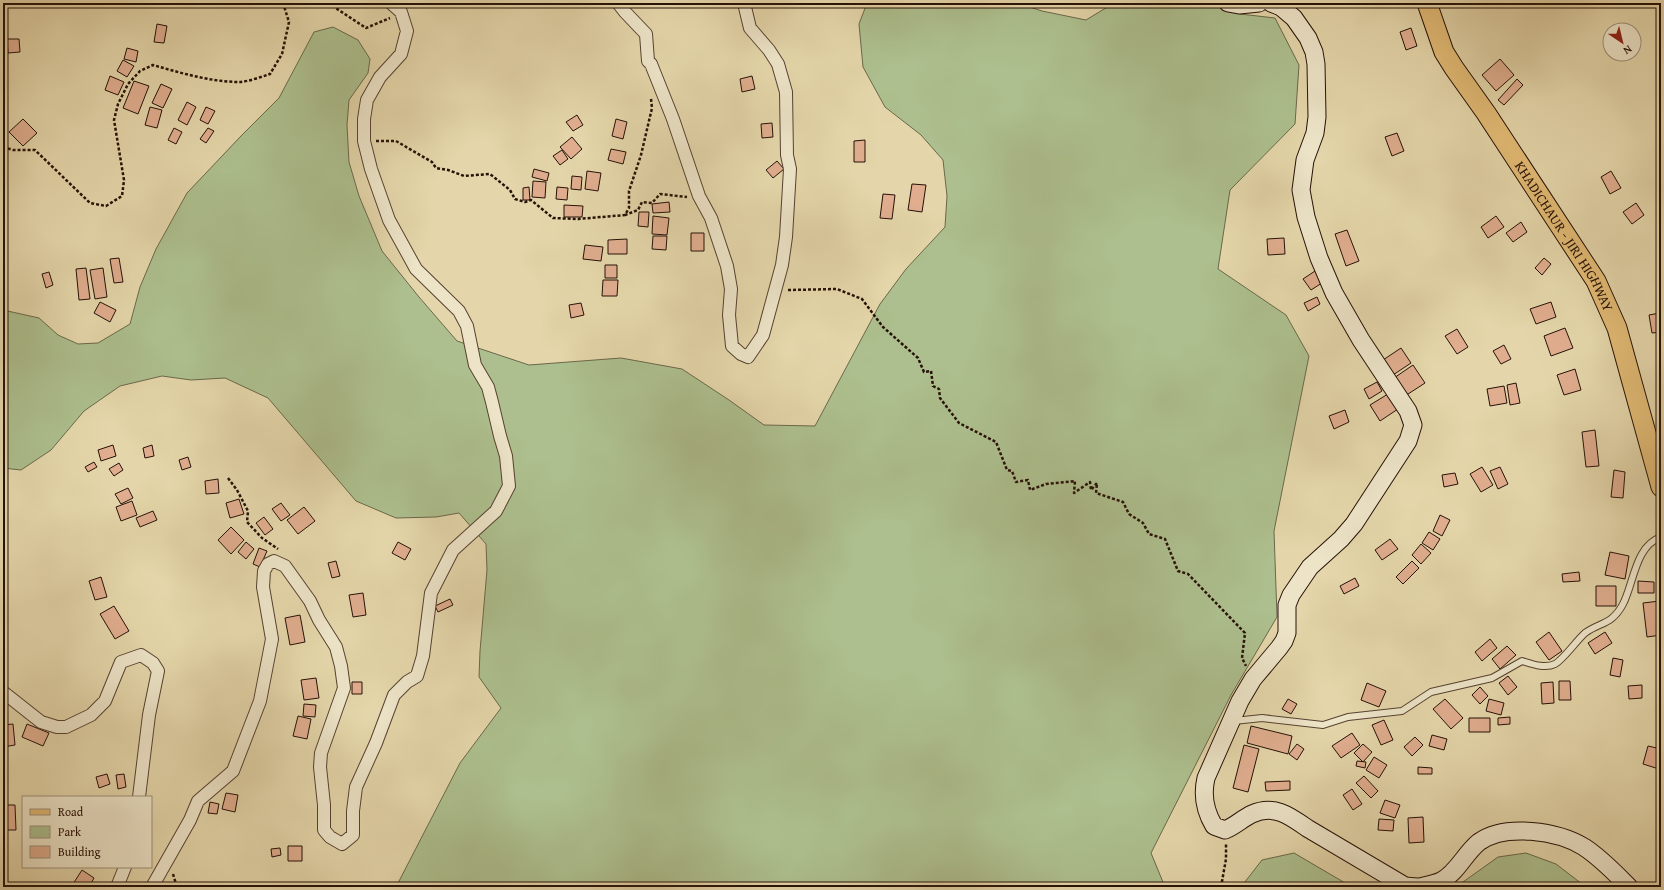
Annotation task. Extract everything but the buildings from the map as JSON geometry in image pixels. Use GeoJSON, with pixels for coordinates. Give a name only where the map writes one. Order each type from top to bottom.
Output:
{"type":"FeatureCollection","features":[{"type":"Feature","properties":{"kind":"main road"},"geometry":{"type":"LineString","coordinates":[[1228,3],[1239,6],[1259,3]]}},
{"type":"Feature","properties":{"kind":"main road"},"geometry":{"type":"LineString","coordinates":[[1271,3],[1281,7],[1294,18],[1308,38],[1314,52],[1316,64],[1317,117],[1315,134],[1305,160],[1301,190],[1306,217],[1319,258],[1334,293],[1361,340],[1408,411],[1413,425],[1408,441],[1354,524],[1344,536],[1310,567],[1291,595],[1287,605],[1287,633],[1284,640],[1280,648],[1253,679],[1230,721],[1206,778],[1204,789],[1207,813],[1214,826],[1225,830],[1251,814],[1272,810],[1293,818],[1307,828],[1405,886],[1417,887]]}},
{"type":"Feature","properties":{"kind":"main road","name":"KHADICHAUR - JIRI HIGHWAY"},"geometry":{"type":"LineString","coordinates":[[1427,3],[1444,52],[1486,113],[1596,281],[1617,328],[1661,487]]}},
{"type":"Feature","properties":{"kind":"main road"},"geometry":{"type":"LineString","coordinates":[[1420,887],[1442,880],[1450,874],[1467,853],[1480,841],[1500,833],[1523,830],[1543,833],[1582,846],[1598,857],[1629,887]]}},
{"type":"Feature","properties":{"kind":"street"},"geometry":{"type":"LineString","coordinates":[[152,887],[190,820],[198,801],[233,771],[257,708],[272,640],[263,587],[264,571],[268,564],[274,561],[285,566],[310,601],[319,620],[336,647],[341,666],[344,688],[322,753],[320,767],[324,805],[324,830],[330,838],[342,844],[353,835],[353,811],[356,787],[376,743],[394,694],[407,682],[417,676],[423,656],[431,593],[454,550],[496,511],[509,486],[506,456],[488,387],[475,365],[468,326],[459,311],[416,269],[390,220],[371,170],[364,141],[364,119],[367,100],[380,77],[401,54],[407,31],[401,12],[391,3]]}},
{"type":"Feature","properties":{"kind":"street"},"geometry":{"type":"LineString","coordinates":[[618,3],[646,34],[648,61],[651,64],[673,119],[699,196],[711,218],[727,266],[731,289],[729,315],[732,346],[741,354],[748,357],[763,335],[782,265],[786,236],[790,169],[787,155],[786,92],[778,64],[769,50],[750,28],[744,3]]}},
{"type":"Feature","properties":{"kind":"street"},"geometry":{"type":"LineString","coordinates":[[3,692],[42,722],[57,727],[66,727],[91,715],[105,701],[121,662],[141,655],[154,663],[158,671],[149,715],[139,796]]}},
{"type":"Feature","properties":{"kind":"street"},"geometry":{"type":"LineString","coordinates":[[117,887],[125,868]]}},
{"type":"Feature","properties":{"kind":"lane"},"geometry":{"type":"LineString","coordinates":[[1230,721],[1262,718],[1323,725],[1348,717],[1402,711],[1432,692],[1492,678],[1522,661],[1538,666],[1555,664],[1586,632],[1610,622],[1623,604],[1634,572],[1644,551],[1655,539],[1661,537]]}},
{"type":"Feature","properties":{"kind":"path"},"geometry":{"type":"LineString","coordinates":[[3,147],[13,150],[35,150],[90,203],[106,206],[122,196],[124,180],[114,120],[118,104],[128,84],[140,71],[153,65],[181,73],[219,80],[242,82],[270,74],[282,54],[289,22],[283,3]]}},
{"type":"Feature","properties":{"kind":"path"},"geometry":{"type":"LineString","coordinates":[[328,3],[366,28],[401,12]]}},
{"type":"Feature","properties":{"kind":"path"},"geometry":{"type":"LineString","coordinates":[[625,215],[628,208],[629,191],[641,155],[652,108],[651,92]]}},
{"type":"Feature","properties":{"kind":"path"},"geometry":{"type":"LineString","coordinates":[[364,141],[396,141],[432,162],[436,168],[448,170],[464,176],[490,174],[510,190],[516,199],[525,202],[531,200],[552,218],[578,219],[625,215],[638,210],[642,202],[652,203],[660,194],[680,195],[697,199],[699,196]]}},
{"type":"Feature","properties":{"kind":"path"},"geometry":{"type":"LineString","coordinates":[[775,290],[837,289],[862,299],[883,327],[918,358],[920,366],[924,372],[931,371],[933,386],[939,389],[940,398],[959,423],[996,442],[1007,470],[1012,471],[1016,482],[1028,480],[1030,490],[1046,484],[1075,481],[1074,493],[1090,482],[1091,490],[1097,483],[1096,493],[1123,502],[1129,514],[1143,523],[1149,534],[1165,539],[1178,571],[1188,574],[1245,633],[1242,658],[1253,679]]}},
{"type":"Feature","properties":{"kind":"path"},"geometry":{"type":"LineString","coordinates":[[228,478],[248,511],[246,522],[262,538],[278,550],[274,561]]}},
{"type":"Feature","properties":{"kind":"path"},"geometry":{"type":"LineString","coordinates":[[1221,887],[1226,859],[1225,830]]}},
{"type":"Feature","properties":{"kind":"path"},"geometry":{"type":"LineString","coordinates":[[276,882],[276,887]]}},
{"type":"Feature","properties":{"kind":"green space"},"geometry":{"type":"Polygon","coordinates":[[[867,3],[1018,3],[1042,11],[1086,20],[1114,3],[1206,3],[1240,14],[1275,18],[1299,65],[1295,124],[1230,190],[1218,269],[1286,315],[1309,356],[1274,531],[1277,617],[1231,695],[1151,853],[1165,887],[396,887],[460,763],[501,708],[479,677],[487,570],[486,544],[459,513],[436,517],[396,518],[356,501],[268,398],[225,378],[191,380],[162,376],[120,386],[84,411],[51,450],[21,470],[3,468],[3,310],[39,318],[58,335],[78,344],[98,343],[130,324],[140,287],[156,249],[187,193],[279,98],[314,32],[333,27],[358,40],[370,59],[368,73],[349,100],[347,125],[349,162],[359,196],[382,251],[457,341],[529,365],[621,358],[682,369],[764,425],[815,426],[880,304],[906,269],[945,227],[947,196],[943,160],[921,135],[885,107],[863,67],[859,24],[867,3]]]}},
{"type":"Feature","properties":{"kind":"green space"},"geometry":{"type":"Polygon","coordinates":[[[1294,853],[1352,887],[1241,887],[1262,860],[1294,853]]]}},
{"type":"Feature","properties":{"kind":"green space"},"geometry":{"type":"Polygon","coordinates":[[[1526,853],[1556,864],[1586,887],[1456,887],[1498,857],[1526,853]]]}}]}
